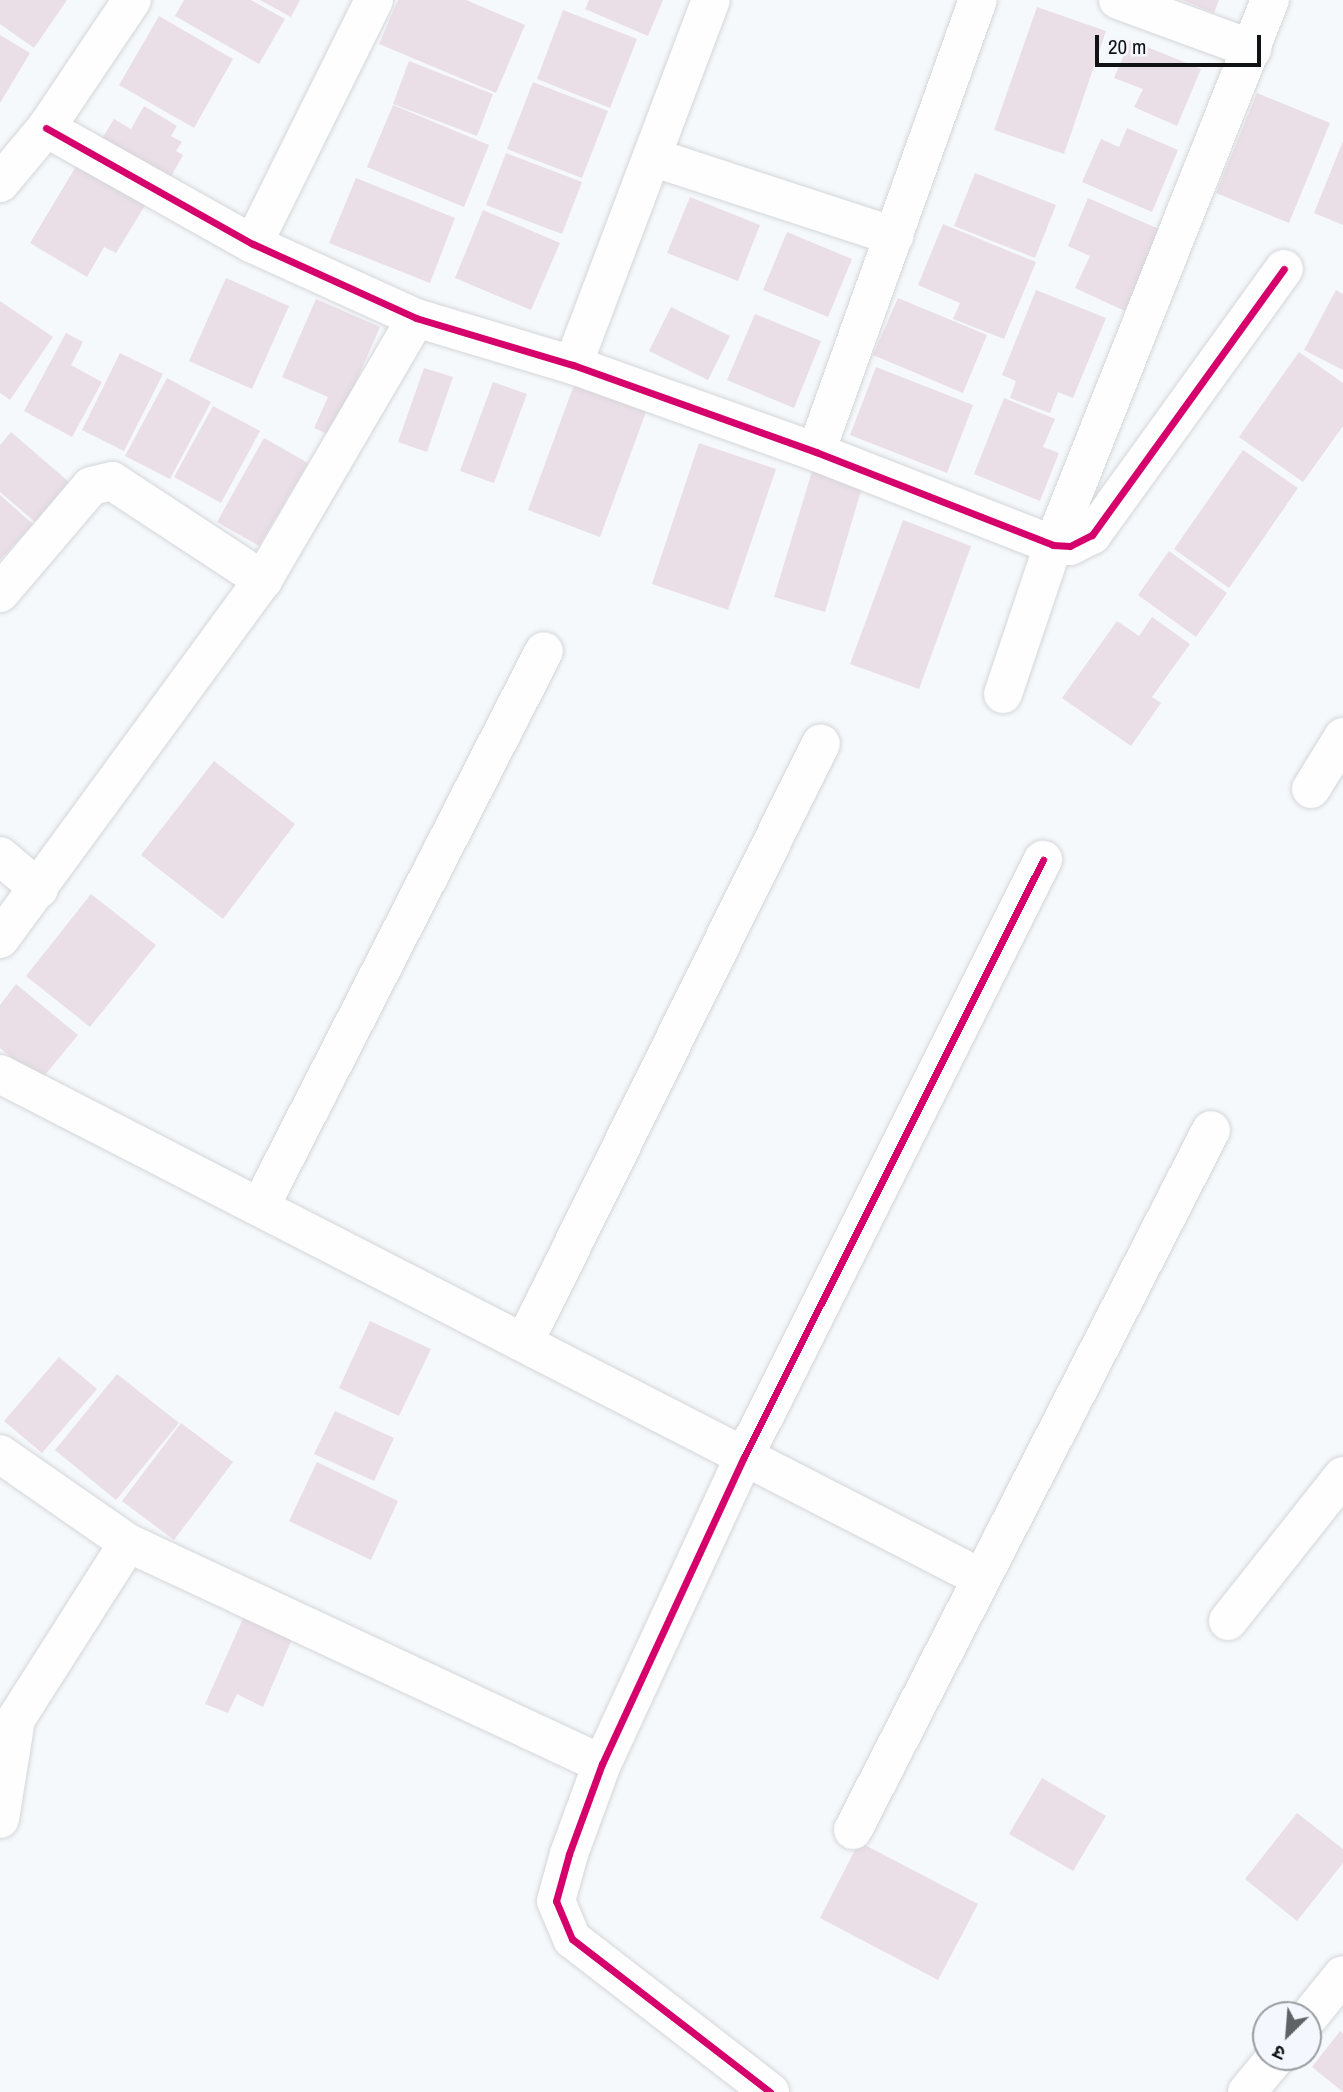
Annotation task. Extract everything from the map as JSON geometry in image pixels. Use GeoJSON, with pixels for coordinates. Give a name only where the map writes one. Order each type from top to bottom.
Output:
{"type":"FeatureCollection","features":[{"type":"Feature","properties":{"kind":"street"},"geometry":{"type":"LineString","coordinates":[[0,183],[46,128],[132,0]]}},
{"type":"Feature","properties":{"kind":"street"},"geometry":{"type":"LineString","coordinates":[[253,244],[374,0]]}},
{"type":"Feature","properties":{"kind":"street"},"geometry":{"type":"LineString","coordinates":[[573,365],[711,0]]}},
{"type":"Feature","properties":{"kind":"street"},"geometry":{"type":"LineString","coordinates":[[817,452],[978,0]]}},
{"type":"Feature","properties":{"kind":"street"},"geometry":{"type":"LineString","coordinates":[[1118,0],[1252,49]]}},
{"type":"Feature","properties":{"kind":"street"},"geometry":{"type":"LineString","coordinates":[[1003,694],[1053,545],[1270,0]]}},
{"type":"Feature","properties":{"kind":"street"},"geometry":{"type":"LineString","coordinates":[[46,128],[253,244],[416,318],[573,365],[817,452],[1053,545],[1070,546],[1092,536],[1284,270]]}},
{"type":"Feature","properties":{"kind":"street"},"geometry":{"type":"LineString","coordinates":[[652,157],[894,236]]}},
{"type":"Feature","properties":{"kind":"street"},"geometry":{"type":"LineString","coordinates":[[0,939],[263,580],[416,318]]}},
{"type":"Feature","properties":{"kind":"street"},"geometry":{"type":"LineString","coordinates":[[0,593],[91,486],[112,481],[263,580]]}},
{"type":"Feature","properties":{"kind":"street"},"geometry":{"type":"LineString","coordinates":[[260,1208],[544,651]]}},
{"type":"Feature","properties":{"kind":"street"},"geometry":{"type":"LineString","coordinates":[[1311,789],[1343,737]]}},
{"type":"Feature","properties":{"kind":"street"},"geometry":{"type":"LineString","coordinates":[[524,1343],[821,743]]}},
{"type":"Feature","properties":{"kind":"street"},"geometry":{"type":"LineString","coordinates":[[0,856],[39,889]]}},
{"type":"Feature","properties":{"kind":"street"},"geometry":{"type":"LineString","coordinates":[[770,2092],[572,1939],[556,1901],[569,1854],[601,1764],[744,1457],[1043,860]]}},
{"type":"Feature","properties":{"kind":"street"},"geometry":{"type":"LineString","coordinates":[[0,1074],[981,1578]]}},
{"type":"Feature","properties":{"kind":"street"},"geometry":{"type":"LineString","coordinates":[[852,1830],[1211,1130]]}},
{"type":"Feature","properties":{"kind":"street"},"geometry":{"type":"LineString","coordinates":[[0,1454],[128,1543],[601,1764]]}},
{"type":"Feature","properties":{"kind":"street"},"geometry":{"type":"LineString","coordinates":[[1228,1621],[1343,1476]]}},
{"type":"Feature","properties":{"kind":"street"},"geometry":{"type":"LineString","coordinates":[[0,1819],[8,1731],[128,1543]]}},
{"type":"Feature","properties":{"kind":"street"},"geometry":{"type":"LineString","coordinates":[[1322,2001],[1343,1975]]}},
{"type":"Feature","properties":{"kind":"street"},"geometry":{"type":"LineString","coordinates":[[1247,2092],[1264,2071]]}},
{"type":"Feature","properties":{"kind":"building"},"geometry":{"type":"Polygon","coordinates":[[[0,0],[67,0],[34,48],[0,24],[0,0]]]}},
{"type":"Feature","properties":{"kind":"building"},"geometry":{"type":"Polygon","coordinates":[[[184,0],[251,0],[285,19],[259,64],[175,16],[184,0]]]}},
{"type":"Feature","properties":{"kind":"building"},"geometry":{"type":"Polygon","coordinates":[[[260,0],[300,0],[291,17],[260,0]]]}},
{"type":"Feature","properties":{"kind":"building"},"geometry":{"type":"Polygon","coordinates":[[[398,0],[466,0],[525,25],[496,93],[379,44],[398,0]]]}},
{"type":"Feature","properties":{"kind":"building"},"geometry":{"type":"Polygon","coordinates":[[[589,0],[663,0],[648,36],[585,9],[589,0]]]}},
{"type":"Feature","properties":{"kind":"building"},"geometry":{"type":"Polygon","coordinates":[[[1182,0],[1219,0],[1214,13],[1182,0]]]}},
{"type":"Feature","properties":{"kind":"building"},"geometry":{"type":"Polygon","coordinates":[[[1037,7],[1106,31],[1064,154],[994,130],[1037,7]]]}},
{"type":"Feature","properties":{"kind":"building"},"geometry":{"type":"Polygon","coordinates":[[[563,10],[637,39],[610,108],[537,79],[563,10]]]}},
{"type":"Feature","properties":{"kind":"building"},"geometry":{"type":"Polygon","coordinates":[[[159,16],[233,59],[194,128],[119,85],[159,16]]]}},
{"type":"Feature","properties":{"kind":"building"},"geometry":{"type":"Polygon","coordinates":[[[0,35],[30,53],[0,103],[0,35]]]}},
{"type":"Feature","properties":{"kind":"building"},"geometry":{"type":"Polygon","coordinates":[[[1130,40],[1201,69],[1177,126],[1134,107],[1143,89],[1114,78],[1130,40]]]}},
{"type":"Feature","properties":{"kind":"building"},"geometry":{"type":"Polygon","coordinates":[[[409,61],[493,94],[477,136],[393,104],[409,61]]]}},
{"type":"Feature","properties":{"kind":"building"},"geometry":{"type":"Polygon","coordinates":[[[533,82],[608,111],[582,178],[507,149],[533,82]]]}},
{"type":"Feature","properties":{"kind":"building"},"geometry":{"type":"Polygon","coordinates":[[[1257,93],[1330,123],[1289,223],[1216,193],[1257,93]]]}},
{"type":"Feature","properties":{"kind":"building"},"geometry":{"type":"Polygon","coordinates":[[[393,105],[489,145],[464,207],[367,167],[393,105]]]}},
{"type":"Feature","properties":{"kind":"building"},"geometry":{"type":"Polygon","coordinates":[[[144,106],[177,126],[171,136],[182,142],[176,151],[183,155],[169,180],[101,140],[114,119],[131,129],[144,106]]]}},
{"type":"Feature","properties":{"kind":"building"},"geometry":{"type":"Polygon","coordinates":[[[1127,128],[1178,150],[1152,212],[1082,182],[1101,139],[1119,147],[1127,128]]]}},
{"type":"Feature","properties":{"kind":"building"},"geometry":{"type":"Polygon","coordinates":[[[1343,141],[1343,225],[1314,213],[1343,141]]]}},
{"type":"Feature","properties":{"kind":"building"},"geometry":{"type":"Polygon","coordinates":[[[506,153],[582,182],[562,234],[486,205],[506,153]]]}},
{"type":"Feature","properties":{"kind":"building"},"geometry":{"type":"Polygon","coordinates":[[[81,158],[149,199],[116,253],[104,247],[87,277],[30,243],[81,158]]]}},
{"type":"Feature","properties":{"kind":"building"},"geometry":{"type":"Polygon","coordinates":[[[975,173],[1056,205],[1035,258],[954,226],[975,173]]]}},
{"type":"Feature","properties":{"kind":"building"},"geometry":{"type":"Polygon","coordinates":[[[356,178],[455,218],[430,283],[329,243],[356,178]]]}},
{"type":"Feature","properties":{"kind":"building"},"geometry":{"type":"Polygon","coordinates":[[[690,197],[760,225],[738,281],[667,253],[690,197]]]}},
{"type":"Feature","properties":{"kind":"building"},"geometry":{"type":"Polygon","coordinates":[[[1088,198],[1161,230],[1125,311],[1075,288],[1090,256],[1068,246],[1088,198]]]}},
{"type":"Feature","properties":{"kind":"building"},"geometry":{"type":"Polygon","coordinates":[[[483,210],[560,243],[531,310],[455,278],[483,210]]]}},
{"type":"Feature","properties":{"kind":"building"},"geometry":{"type":"Polygon","coordinates":[[[943,224],[1036,262],[1004,339],[953,319],[960,303],[918,285],[943,224]]]}},
{"type":"Feature","properties":{"kind":"building"},"geometry":{"type":"Polygon","coordinates":[[[787,232],[852,259],[828,317],[763,290],[787,232]]]}},
{"type":"Feature","properties":{"kind":"building"},"geometry":{"type":"Polygon","coordinates":[[[226,278],[289,306],[252,389],[189,361],[226,278]]]}},
{"type":"Feature","properties":{"kind":"building"},"geometry":{"type":"Polygon","coordinates":[[[1036,290],[1106,318],[1073,398],[1058,392],[1050,413],[1010,398],[1016,381],[1002,375],[1036,290]]]}},
{"type":"Feature","properties":{"kind":"building"},"geometry":{"type":"Polygon","coordinates":[[[1336,290],[1343,294],[1343,370],[1304,350],[1336,290]]]}},
{"type":"Feature","properties":{"kind":"building"},"geometry":{"type":"Polygon","coordinates":[[[898,298],[987,335],[963,393],[873,355],[898,298]]]}},
{"type":"Feature","properties":{"kind":"building"},"geometry":{"type":"Polygon","coordinates":[[[316,299],[380,327],[332,436],[314,428],[328,397],[282,377],[316,299]]]}},
{"type":"Feature","properties":{"kind":"building"},"geometry":{"type":"Polygon","coordinates":[[[0,301],[53,337],[10,400],[0,393],[0,301]]]}},
{"type":"Feature","properties":{"kind":"building"},"geometry":{"type":"Polygon","coordinates":[[[671,307],[730,336],[708,380],[649,351],[671,307]]]}},
{"type":"Feature","properties":{"kind":"building"},"geometry":{"type":"Polygon","coordinates":[[[755,314],[821,341],[794,408],[727,380],[755,314]]]}},
{"type":"Feature","properties":{"kind":"building"},"geometry":{"type":"Polygon","coordinates":[[[66,333],[83,342],[71,365],[102,382],[72,437],[24,411],[66,333]]]}},
{"type":"Feature","properties":{"kind":"building"},"geometry":{"type":"Polygon","coordinates":[[[1299,352],[1343,383],[1343,426],[1303,482],[1239,437],[1299,352]]]}},
{"type":"Feature","properties":{"kind":"building"},"geometry":{"type":"Polygon","coordinates":[[[120,353],[163,374],[124,451],[82,430],[120,353]]]}},
{"type":"Feature","properties":{"kind":"building"},"geometry":{"type":"Polygon","coordinates":[[[876,367],[973,405],[947,473],[850,435],[876,367]]]}},
{"type":"Feature","properties":{"kind":"building"},"geometry":{"type":"Polygon","coordinates":[[[424,368],[453,377],[427,452],[398,442],[424,368]]]}},
{"type":"Feature","properties":{"kind":"building"},"geometry":{"type":"Polygon","coordinates":[[[167,378],[211,402],[170,479],[125,456],[167,378]]]}},
{"type":"Feature","properties":{"kind":"building"},"geometry":{"type":"Polygon","coordinates":[[[493,382],[527,394],[494,483],[460,471],[493,382]]]}},
{"type":"Feature","properties":{"kind":"building"},"geometry":{"type":"Polygon","coordinates":[[[574,385],[646,412],[600,537],[528,510],[574,385]]]}},
{"type":"Feature","properties":{"kind":"building"},"geometry":{"type":"Polygon","coordinates":[[[1004,398],[1055,419],[1043,447],[1059,453],[1040,501],[974,474],[1004,398]]]}},
{"type":"Feature","properties":{"kind":"building"},"geometry":{"type":"Polygon","coordinates":[[[213,406],[260,431],[221,503],[174,477],[213,406]]]}},
{"type":"Feature","properties":{"kind":"building"},"geometry":{"type":"Polygon","coordinates":[[[11,432],[69,482],[35,522],[0,492],[0,445],[11,432]]]}},
{"type":"Feature","properties":{"kind":"building"},"geometry":{"type":"Polygon","coordinates":[[[264,438],[308,463],[259,546],[217,522],[264,438]]]}},
{"type":"Feature","properties":{"kind":"building"},"geometry":{"type":"Polygon","coordinates":[[[699,443],[776,469],[728,610],[652,584],[699,443]]]}},
{"type":"Feature","properties":{"kind":"building"},"geometry":{"type":"Polygon","coordinates":[[[1243,450],[1298,488],[1229,588],[1174,549],[1243,450]]]}},
{"type":"Feature","properties":{"kind":"building"},"geometry":{"type":"Polygon","coordinates":[[[813,468],[863,484],[825,612],[774,597],[813,468]]]}},
{"type":"Feature","properties":{"kind":"building"},"geometry":{"type":"Polygon","coordinates":[[[0,495],[33,524],[0,560],[0,495]]]}},
{"type":"Feature","properties":{"kind":"building"},"geometry":{"type":"Polygon","coordinates":[[[903,520],[971,546],[919,689],[850,664],[903,520]]]}},
{"type":"Feature","properties":{"kind":"building"},"geometry":{"type":"Polygon","coordinates":[[[1169,551],[1227,593],[1196,637],[1138,595],[1169,551]]]}},
{"type":"Feature","properties":{"kind":"building"},"geometry":{"type":"Polygon","coordinates":[[[1152,617],[1190,644],[1152,697],[1161,703],[1131,746],[1062,698],[1117,621],[1139,636],[1152,617]]]}},
{"type":"Feature","properties":{"kind":"building"},"geometry":{"type":"Polygon","coordinates":[[[214,761],[295,824],[223,919],[141,855],[214,761]]]}},
{"type":"Feature","properties":{"kind":"building"},"geometry":{"type":"Polygon","coordinates":[[[91,894],[156,945],[90,1027],[26,976],[91,894]]]}},
{"type":"Feature","properties":{"kind":"building"},"geometry":{"type":"Polygon","coordinates":[[[16,984],[78,1035],[40,1081],[0,1048],[0,1005],[16,984]]]}},
{"type":"Feature","properties":{"kind":"building"},"geometry":{"type":"Polygon","coordinates":[[[370,1321],[431,1349],[399,1416],[339,1388],[370,1321]]]}},
{"type":"Feature","properties":{"kind":"building"},"geometry":{"type":"Polygon","coordinates":[[[59,1357],[97,1389],[42,1453],[4,1421],[59,1357]]]}},
{"type":"Feature","properties":{"kind":"building"},"geometry":{"type":"Polygon","coordinates":[[[117,1374],[179,1423],[116,1500],[55,1450],[117,1374]]]}},
{"type":"Feature","properties":{"kind":"building"},"geometry":{"type":"Polygon","coordinates":[[[335,1411],[394,1438],[374,1481],[314,1454],[335,1411]]]}},
{"type":"Feature","properties":{"kind":"building"},"geometry":{"type":"Polygon","coordinates":[[[181,1423],[233,1462],[174,1540],[122,1501],[181,1423]]]}},
{"type":"Feature","properties":{"kind":"building"},"geometry":{"type":"Polygon","coordinates":[[[317,1462],[398,1501],[371,1560],[289,1521],[317,1462]]]}},
{"type":"Feature","properties":{"kind":"building"},"geometry":{"type":"Polygon","coordinates":[[[250,1603],[298,1625],[263,1707],[237,1694],[228,1713],[205,1704],[250,1603]]]}},
{"type":"Feature","properties":{"kind":"building"},"geometry":{"type":"Polygon","coordinates":[[[1042,1778],[1106,1816],[1073,1871],[1009,1834],[1042,1778]]]}},
{"type":"Feature","properties":{"kind":"building"},"geometry":{"type":"Polygon","coordinates":[[[1297,1813],[1343,1849],[1343,1863],[1297,1921],[1245,1879],[1297,1813]]]}},
{"type":"Feature","properties":{"kind":"building"},"geometry":{"type":"Polygon","coordinates":[[[859,1842],[978,1904],[938,1980],[820,1918],[859,1842]]]}},
{"type":"Feature","properties":{"kind":"building"},"geometry":{"type":"Polygon","coordinates":[[[1340,2031],[1343,2034],[1343,2092],[1317,2071],[1322,2071],[1322,2054],[1340,2031]]]}},
{"type":"Feature","properties":{"kind":"cycle path"},"geometry":{"type":"LineString","coordinates":[[46,128],[253,244],[416,318],[573,365],[816,452],[1053,545],[1070,546],[1092,535],[1284,269]]}},
{"type":"Feature","properties":{"kind":"cycle path"},"geometry":{"type":"LineString","coordinates":[[770,2092],[572,1939],[556,1901],[569,1854],[602,1764],[744,1457],[1043,860]]}}]}
